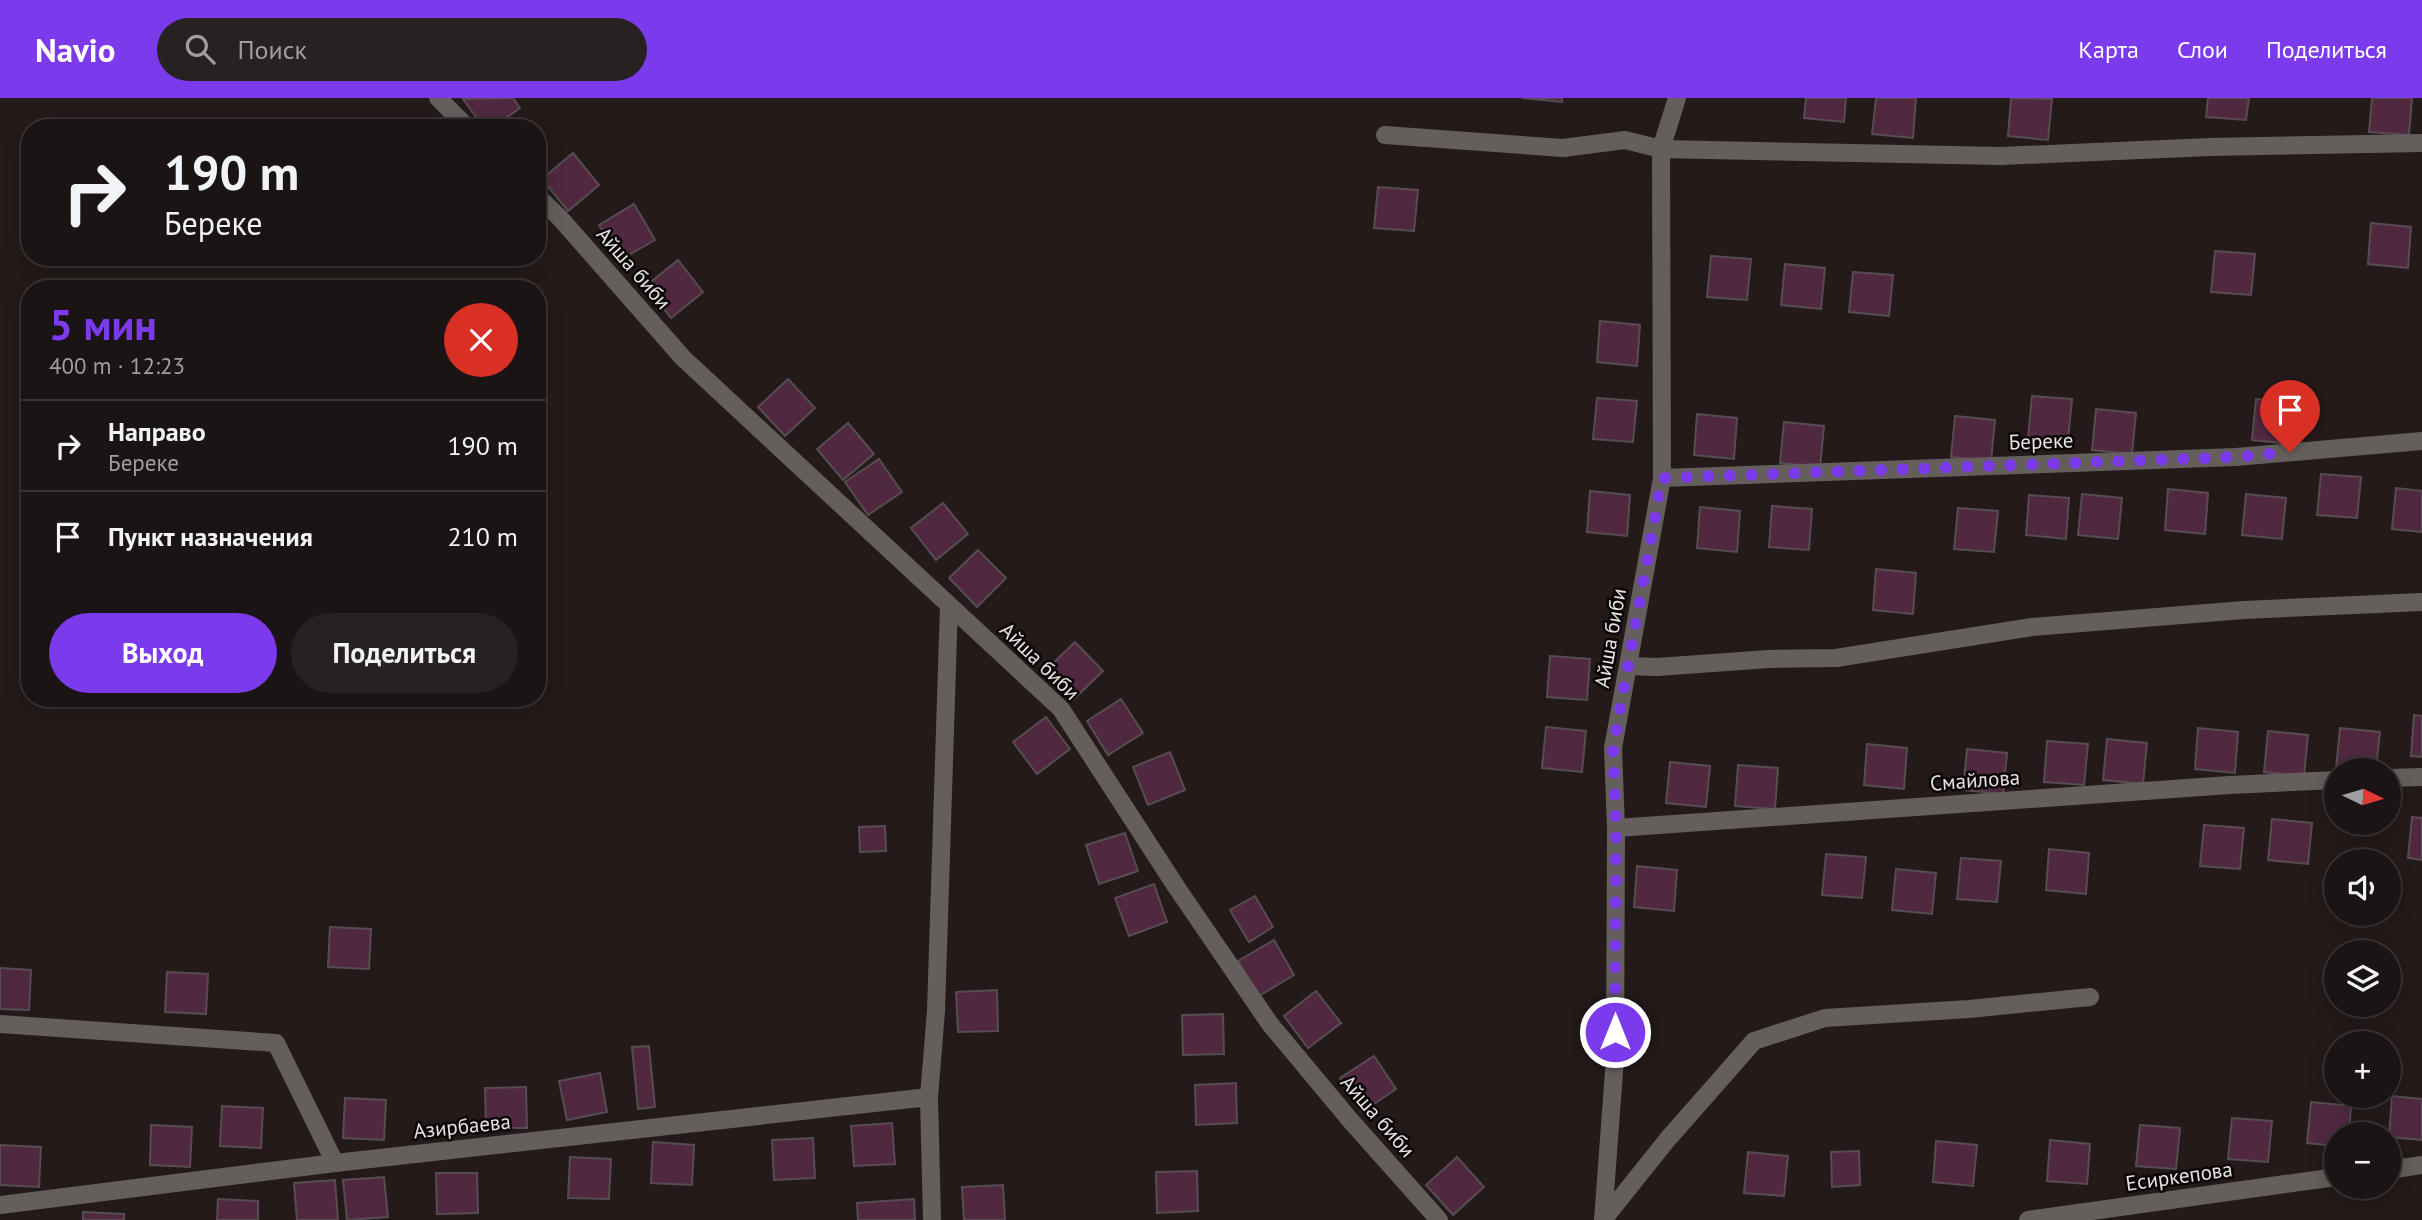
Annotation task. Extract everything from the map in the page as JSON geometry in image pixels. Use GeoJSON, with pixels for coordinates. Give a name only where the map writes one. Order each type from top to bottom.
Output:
{"type":"FeatureCollection","features":[{"type":"Feature","properties":{"kind":"street"},"geometry":{"type":"LineString","coordinates":[[438,98],[459,119]]}},
{"type":"Feature","properties":{"kind":"street","name":"Айша биби"},"geometry":{"type":"LineString","coordinates":[[1603,1220],[1615,1058],[1616,828],[1613,748],[1662,478],[1661,149],[1677,98]]}},
{"type":"Feature","properties":{"kind":"street"},"geometry":{"type":"LineString","coordinates":[[1385,135],[1563,148],[1625,140],[1661,149],[2001,156],[2209,147],[2422,143]]}},
{"type":"Feature","properties":{"kind":"street","name":"Айша биби"},"geometry":{"type":"LineString","coordinates":[[546,205],[683,358],[1061,709],[1177,888],[1270,1024],[1350,1120],[1439,1220]]}},
{"type":"Feature","properties":{"kind":"street","name":"Береке"},"geometry":{"type":"LineString","coordinates":[[1662,478],[2236,457],[2422,441]]}},
{"type":"Feature","properties":{"kind":"street"},"geometry":{"type":"LineString","coordinates":[[1629,666],[1836,658],[2032,627],[2244,610],[2422,601]]}},
{"type":"Feature","properties":{"kind":"street"},"geometry":{"type":"LineString","coordinates":[[932,1220],[929,1097],[936,1011],[948,605]]}},
{"type":"Feature","properties":{"kind":"street"},"geometry":{"type":"LineString","coordinates":[[2401,778],[2422,777]]}},
{"type":"Feature","properties":{"kind":"street","name":"Смайлова"},"geometry":{"type":"LineString","coordinates":[[1616,828],[2324,781]]}},
{"type":"Feature","properties":{"kind":"street"},"geometry":{"type":"LineString","coordinates":[[1603,1220],[1667,1140],[1754,1041],[1825,1017],[1969,1009],[2090,997]]}},
{"type":"Feature","properties":{"kind":"street"},"geometry":{"type":"LineString","coordinates":[[0,1024],[276,1043],[335,1163]]}},
{"type":"Feature","properties":{"kind":"street","name":"Азирбаева"},"geometry":{"type":"LineString","coordinates":[[0,1205],[335,1163],[929,1097]]}},
{"type":"Feature","properties":{"kind":"street"},"geometry":{"type":"LineString","coordinates":[[2401,1168],[2422,1165]]}},
{"type":"Feature","properties":{"kind":"street","name":"Есиркепова"},"geometry":{"type":"LineString","coordinates":[[2028,1220],[2324,1179]]}},
{"type":"Feature","properties":{"kind":"building"},"geometry":{"type":"Polygon","coordinates":[[[513,98],[520,108],[505,119],[477,119],[463,99],[513,98]]]}},
{"type":"Feature","properties":{"kind":"building"},"geometry":{"type":"Polygon","coordinates":[[[1522,98],[1562,98],[1562,102],[1522,98]]]}},
{"type":"Feature","properties":{"kind":"building"},"geometry":{"type":"Polygon","coordinates":[[[1806,98],[1846,98],[1844,122],[1804,118],[1806,98]]]}},
{"type":"Feature","properties":{"kind":"building"},"geometry":{"type":"Polygon","coordinates":[[[1876,98],[1916,98],[1913,138],[1872,134],[1876,98]]]}},
{"type":"Feature","properties":{"kind":"building"},"geometry":{"type":"Polygon","coordinates":[[[2011,98],[2052,99],[2048,140],[2008,136],[2011,98]]]}},
{"type":"Feature","properties":{"kind":"building"},"geometry":{"type":"Polygon","coordinates":[[[2208,98],[2249,98],[2246,120],[2206,117],[2208,98]]]}},
{"type":"Feature","properties":{"kind":"building"},"geometry":{"type":"Polygon","coordinates":[[[2372,98],[2412,98],[2409,135],[2369,132],[2372,98]]]}},
{"type":"Feature","properties":{"kind":"building"},"geometry":{"type":"Polygon","coordinates":[[[573,153],[599,185],[568,211],[546,184],[546,176],[573,153]]]}},
{"type":"Feature","properties":{"kind":"building"},"geometry":{"type":"Polygon","coordinates":[[[1378,187],[1418,190],[1414,231],[1374,228],[1378,187]]]}},
{"type":"Feature","properties":{"kind":"building"},"geometry":{"type":"Polygon","coordinates":[[[634,204],[655,240],[620,260],[599,225],[634,204]]]}},
{"type":"Feature","properties":{"kind":"building"},"geometry":{"type":"Polygon","coordinates":[[[2371,223],[2411,227],[2408,268],[2368,264],[2371,223]]]}},
{"type":"Feature","properties":{"kind":"building"},"geometry":{"type":"Polygon","coordinates":[[[2215,251],[2255,254],[2251,295],[2211,292],[2215,251]]]}},
{"type":"Feature","properties":{"kind":"building"},"geometry":{"type":"Polygon","coordinates":[[[1711,256],[1751,259],[1747,300],[1707,297],[1711,256]]]}},
{"type":"Feature","properties":{"kind":"building"},"geometry":{"type":"Polygon","coordinates":[[[678,260],[703,292],[671,318],[646,286],[678,260]]]}},
{"type":"Feature","properties":{"kind":"building"},"geometry":{"type":"Polygon","coordinates":[[[1785,264],[1825,268],[1821,309],[1781,305],[1785,264]]]}},
{"type":"Feature","properties":{"kind":"building"},"geometry":{"type":"Polygon","coordinates":[[[1853,272],[1893,275],[1889,316],[1849,312],[1853,272]]]}},
{"type":"Feature","properties":{"kind":"building"},"geometry":{"type":"Polygon","coordinates":[[[1600,321],[1640,325],[1637,366],[1597,362],[1600,321]]]}},
{"type":"Feature","properties":{"kind":"building"},"geometry":{"type":"Polygon","coordinates":[[[788,379],[815,408],[785,436],[758,407],[788,379]]]}},
{"type":"Feature","properties":{"kind":"building"},"geometry":{"type":"Polygon","coordinates":[[[2032,396],[2072,399],[2068,440],[2028,437],[2032,396]]]}},
{"type":"Feature","properties":{"kind":"building"},"geometry":{"type":"Polygon","coordinates":[[[1597,398],[1637,401],[1633,442],[1593,439],[1597,398]]]}},
{"type":"Feature","properties":{"kind":"building"},"geometry":{"type":"Polygon","coordinates":[[[2256,399],[2296,403],[2292,444],[2252,440],[2256,399]]]}},
{"type":"Feature","properties":{"kind":"building"},"geometry":{"type":"Polygon","coordinates":[[[2096,409],[2136,413],[2132,454],[2092,450],[2096,409]]]}},
{"type":"Feature","properties":{"kind":"building"},"geometry":{"type":"Polygon","coordinates":[[[1697,414],[1737,418],[1734,459],[1694,455],[1697,414]]]}},
{"type":"Feature","properties":{"kind":"building"},"geometry":{"type":"Polygon","coordinates":[[[1955,416],[1995,420],[1991,461],[1951,457],[1955,416]]]}},
{"type":"Feature","properties":{"kind":"building"},"geometry":{"type":"Polygon","coordinates":[[[1784,422],[1824,426],[1820,467],[1780,463],[1784,422]]]}},
{"type":"Feature","properties":{"kind":"building"},"geometry":{"type":"Polygon","coordinates":[[[848,423],[874,454],[843,480],[817,449],[848,423]]]}},
{"type":"Feature","properties":{"kind":"building"},"geometry":{"type":"Polygon","coordinates":[[[879,459],[902,492],[868,515],[845,482],[879,459]]]}},
{"type":"Feature","properties":{"kind":"building"},"geometry":{"type":"Polygon","coordinates":[[[2321,474],[2361,477],[2357,518],[2317,515],[2321,474]]]}},
{"type":"Feature","properties":{"kind":"building"},"geometry":{"type":"Polygon","coordinates":[[[2396,488],[2422,491],[2422,532],[2392,529],[2396,488]]]}},
{"type":"Feature","properties":{"kind":"building"},"geometry":{"type":"Polygon","coordinates":[[[2168,489],[2208,493],[2205,534],[2165,530],[2168,489]]]}},
{"type":"Feature","properties":{"kind":"building"},"geometry":{"type":"Polygon","coordinates":[[[1590,491],[1630,495],[1627,536],[1587,532],[1590,491]]]}},
{"type":"Feature","properties":{"kind":"building"},"geometry":{"type":"Polygon","coordinates":[[[2082,494],[2122,498],[2118,539],[2078,535],[2082,494]]]}},
{"type":"Feature","properties":{"kind":"building"},"geometry":{"type":"Polygon","coordinates":[[[2246,494],[2286,498],[2282,539],[2242,535],[2246,494]]]}},
{"type":"Feature","properties":{"kind":"building"},"geometry":{"type":"Polygon","coordinates":[[[2029,495],[2069,498],[2066,539],[2026,535],[2029,495]]]}},
{"type":"Feature","properties":{"kind":"building"},"geometry":{"type":"Polygon","coordinates":[[[943,503],[968,534],[936,560],[911,528],[943,503]]]}},
{"type":"Feature","properties":{"kind":"building"},"geometry":{"type":"Polygon","coordinates":[[[1772,506],[1812,509],[1809,550],[1769,547],[1772,506]]]}},
{"type":"Feature","properties":{"kind":"building"},"geometry":{"type":"Polygon","coordinates":[[[1700,507],[1740,511],[1737,552],[1697,548],[1700,507]]]}},
{"type":"Feature","properties":{"kind":"building"},"geometry":{"type":"Polygon","coordinates":[[[1958,508],[1998,511],[1994,552],[1954,549],[1958,508]]]}},
{"type":"Feature","properties":{"kind":"building"},"geometry":{"type":"Polygon","coordinates":[[[978,550],[1006,578],[977,607],[949,578],[978,550]]]}},
{"type":"Feature","properties":{"kind":"building"},"geometry":{"type":"Polygon","coordinates":[[[1876,569],[1916,573],[1913,614],[1873,610],[1876,569]]]}},
{"type":"Feature","properties":{"kind":"building"},"geometry":{"type":"Polygon","coordinates":[[[1075,642],[1103,671],[1073,700],[1045,671],[1075,642]]]}},
{"type":"Feature","properties":{"kind":"building"},"geometry":{"type":"Polygon","coordinates":[[[1550,656],[1590,659],[1587,700],[1547,697],[1550,656]]]}},
{"type":"Feature","properties":{"kind":"building"},"geometry":{"type":"Polygon","coordinates":[[[1121,699],[1143,733],[1108,755],[1087,721],[1121,699]]]}},
{"type":"Feature","properties":{"kind":"building"},"geometry":{"type":"Polygon","coordinates":[[[2414,715],[2422,716],[2422,757],[2411,756],[2414,715]]]}},
{"type":"Feature","properties":{"kind":"building"},"geometry":{"type":"Polygon","coordinates":[[[1046,717],[1070,749],[1037,774],[1013,742],[1046,717]]]}},
{"type":"Feature","properties":{"kind":"building"},"geometry":{"type":"Polygon","coordinates":[[[1546,727],[1586,731],[1582,772],[1542,768],[1546,727]]]}},
{"type":"Feature","properties":{"kind":"building"},"geometry":{"type":"Polygon","coordinates":[[[2198,728],[2238,732],[2235,773],[2195,769],[2198,728]]]}},
{"type":"Feature","properties":{"kind":"building"},"geometry":{"type":"Polygon","coordinates":[[[2340,728],[2380,732],[2377,758],[2337,758],[2340,728]]]}},
{"type":"Feature","properties":{"kind":"building"},"geometry":{"type":"Polygon","coordinates":[[[2268,731],[2308,735],[2304,776],[2264,772],[2268,731]]]}},
{"type":"Feature","properties":{"kind":"building"},"geometry":{"type":"Polygon","coordinates":[[[2107,739],[2147,743],[2143,784],[2103,780],[2107,739]]]}},
{"type":"Feature","properties":{"kind":"building"},"geometry":{"type":"Polygon","coordinates":[[[2047,741],[2088,744],[2084,785],[2044,782],[2047,741]]]}},
{"type":"Feature","properties":{"kind":"building"},"geometry":{"type":"Polygon","coordinates":[[[1867,744],[1907,748],[1904,789],[1864,785],[1867,744]]]}},
{"type":"Feature","properties":{"kind":"building"},"geometry":{"type":"Polygon","coordinates":[[[1967,749],[2007,753],[2003,794],[1963,790],[1967,749]]]}},
{"type":"Feature","properties":{"kind":"building"},"geometry":{"type":"Polygon","coordinates":[[[1170,752],[1185,790],[1148,805],[1133,767],[1170,752]]]}},
{"type":"Feature","properties":{"kind":"building"},"geometry":{"type":"Polygon","coordinates":[[[1670,762],[1710,766],[1706,807],[1666,803],[1670,762]]]}},
{"type":"Feature","properties":{"kind":"building"},"geometry":{"type":"Polygon","coordinates":[[[1738,765],[1778,768],[1775,809],[1735,806],[1738,765]]]}},
{"type":"Feature","properties":{"kind":"building"},"geometry":{"type":"Polygon","coordinates":[[[2412,817],[2422,818],[2422,860],[2408,858],[2412,817]]]}},
{"type":"Feature","properties":{"kind":"building"},"geometry":{"type":"Polygon","coordinates":[[[2272,819],[2312,823],[2308,864],[2268,860],[2272,819]]]}},
{"type":"Feature","properties":{"kind":"building"},"geometry":{"type":"Polygon","coordinates":[[[2204,825],[2244,828],[2240,869],[2200,866],[2204,825]]]}},
{"type":"Feature","properties":{"kind":"building"},"geometry":{"type":"Polygon","coordinates":[[[885,826],[886,851],[860,852],[859,827],[885,826]]]}},
{"type":"Feature","properties":{"kind":"building"},"geometry":{"type":"Polygon","coordinates":[[[1125,833],[1138,871],[1099,884],[1086,845],[1125,833]]]}},
{"type":"Feature","properties":{"kind":"building"},"geometry":{"type":"Polygon","coordinates":[[[2049,849],[2089,853],[2086,894],[2046,890],[2049,849]]]}},
{"type":"Feature","properties":{"kind":"building"},"geometry":{"type":"Polygon","coordinates":[[[1826,854],[1866,857],[1862,898],[1822,895],[1826,854]]]}},
{"type":"Feature","properties":{"kind":"building"},"geometry":{"type":"Polygon","coordinates":[[[1961,858],[2001,861],[1997,902],[1957,899],[1961,858]]]}},
{"type":"Feature","properties":{"kind":"building"},"geometry":{"type":"Polygon","coordinates":[[[1637,866],[1677,870],[1674,911],[1634,907],[1637,866]]]}},
{"type":"Feature","properties":{"kind":"building"},"geometry":{"type":"Polygon","coordinates":[[[1896,869],[1936,873],[1932,914],[1892,910],[1896,869]]]}},
{"type":"Feature","properties":{"kind":"building"},"geometry":{"type":"Polygon","coordinates":[[[1154,884],[1167,922],[1129,936],[1115,898],[1154,884]]]}},
{"type":"Feature","properties":{"kind":"building"},"geometry":{"type":"Polygon","coordinates":[[[1255,896],[1273,927],[1249,942],[1230,910],[1255,896]]]}},
{"type":"Feature","properties":{"kind":"building"},"geometry":{"type":"Polygon","coordinates":[[[330,927],[371,929],[369,969],[328,967],[330,927]]]}},
{"type":"Feature","properties":{"kind":"building"},"geometry":{"type":"Polygon","coordinates":[[[1274,940],[1294,975],[1259,996],[1238,961],[1274,940]]]}},
{"type":"Feature","properties":{"kind":"building"},"geometry":{"type":"Polygon","coordinates":[[[0,968],[31,970],[29,1010],[0,1009],[0,968]]]}},
{"type":"Feature","properties":{"kind":"building"},"geometry":{"type":"Polygon","coordinates":[[[167,972],[208,974],[206,1014],[165,1012],[167,972]]]}},
{"type":"Feature","properties":{"kind":"building"},"geometry":{"type":"Polygon","coordinates":[[[997,990],[998,1031],[958,1032],[956,992],[997,990]]]}},
{"type":"Feature","properties":{"kind":"building"},"geometry":{"type":"Polygon","coordinates":[[[1316,991],[1341,1023],[1308,1048],[1284,1016],[1316,991]]]}},
{"type":"Feature","properties":{"kind":"building"},"geometry":{"type":"Polygon","coordinates":[[[1223,1014],[1224,1054],[1183,1055],[1182,1015],[1223,1014]]]}},
{"type":"Feature","properties":{"kind":"building"},"geometry":{"type":"Polygon","coordinates":[[[649,1046],[655,1107],[638,1109],[632,1047],[649,1046]]]}},
{"type":"Feature","properties":{"kind":"building"},"geometry":{"type":"Polygon","coordinates":[[[1374,1056],[1396,1089],[1362,1112],[1340,1078],[1374,1056]]]}},
{"type":"Feature","properties":{"kind":"building"},"geometry":{"type":"Polygon","coordinates":[[[600,1073],[607,1112],[567,1120],[559,1081],[600,1073]]]}},
{"type":"Feature","properties":{"kind":"building"},"geometry":{"type":"Polygon","coordinates":[[[1236,1083],[1237,1123],[1196,1125],[1195,1085],[1236,1083]]]}},
{"type":"Feature","properties":{"kind":"building"},"geometry":{"type":"Polygon","coordinates":[[[526,1087],[527,1128],[486,1128],[485,1088],[526,1087]]]}},
{"type":"Feature","properties":{"kind":"building"},"geometry":{"type":"Polygon","coordinates":[[[2401,1097],[2422,1099],[2422,1140],[2401,1138],[2401,1122],[2390,1122],[2391,1108],[2401,1108],[2401,1097]]]}},
{"type":"Feature","properties":{"kind":"building"},"geometry":{"type":"Polygon","coordinates":[[[345,1098],[386,1100],[384,1140],[343,1138],[345,1098]]]}},
{"type":"Feature","properties":{"kind":"building"},"geometry":{"type":"Polygon","coordinates":[[[2311,1102],[2324,1103],[2324,1108],[2351,1108],[2350,1122],[2324,1122],[2324,1145],[2307,1143],[2311,1102]]]}},
{"type":"Feature","properties":{"kind":"building"},"geometry":{"type":"Polygon","coordinates":[[[222,1106],[263,1108],[261,1148],[220,1146],[222,1106]]]}},
{"type":"Feature","properties":{"kind":"building"},"geometry":{"type":"Polygon","coordinates":[[[2232,1118],[2272,1121],[2268,1162],[2228,1159],[2232,1118]]]}},
{"type":"Feature","properties":{"kind":"building"},"geometry":{"type":"Polygon","coordinates":[[[892,1123],[895,1164],[854,1166],[851,1126],[892,1123]]]}},
{"type":"Feature","properties":{"kind":"building"},"geometry":{"type":"Polygon","coordinates":[[[151,1125],[192,1127],[190,1167],[150,1165],[151,1125]]]}},
{"type":"Feature","properties":{"kind":"building"},"geometry":{"type":"Polygon","coordinates":[[[2140,1125],[2180,1128],[2176,1169],[2136,1166],[2140,1125]]]}},
{"type":"Feature","properties":{"kind":"building"},"geometry":{"type":"Polygon","coordinates":[[[813,1138],[815,1178],[774,1180],[772,1140],[813,1138]]]}},
{"type":"Feature","properties":{"kind":"building"},"geometry":{"type":"Polygon","coordinates":[[[2050,1140],[2090,1144],[2087,1184],[2047,1181],[2050,1140]]]}},
{"type":"Feature","properties":{"kind":"building"},"geometry":{"type":"Polygon","coordinates":[[[1936,1141],[1977,1145],[1973,1186],[1933,1182],[1936,1141]]]}},
{"type":"Feature","properties":{"kind":"building"},"geometry":{"type":"Polygon","coordinates":[[[653,1142],[694,1145],[692,1185],[651,1183],[653,1142]]]}},
{"type":"Feature","properties":{"kind":"building"},"geometry":{"type":"Polygon","coordinates":[[[0,1145],[41,1147],[39,1187],[0,1185],[0,1145]]]}},
{"type":"Feature","properties":{"kind":"building"},"geometry":{"type":"Polygon","coordinates":[[[1859,1151],[1860,1185],[1832,1187],[1831,1152],[1859,1151]]]}},
{"type":"Feature","properties":{"kind":"building"},"geometry":{"type":"Polygon","coordinates":[[[1748,1152],[1788,1156],[1784,1196],[1744,1193],[1748,1152]]]}},
{"type":"Feature","properties":{"kind":"building"},"geometry":{"type":"Polygon","coordinates":[[[570,1157],[611,1159],[609,1199],[568,1198],[570,1157]]]}},
{"type":"Feature","properties":{"kind":"building"},"geometry":{"type":"Polygon","coordinates":[[[1457,1157],[1484,1187],[1453,1215],[1426,1185],[1457,1157]]]}},
{"type":"Feature","properties":{"kind":"building"},"geometry":{"type":"Polygon","coordinates":[[[1197,1171],[1198,1211],[1157,1213],[1156,1172],[1197,1171]]]}},
{"type":"Feature","properties":{"kind":"building"},"geometry":{"type":"Polygon","coordinates":[[[436,1173],[477,1173],[478,1213],[437,1214],[436,1173]]]}},
{"type":"Feature","properties":{"kind":"building"},"geometry":{"type":"Polygon","coordinates":[[[384,1177],[388,1217],[347,1220],[343,1180],[384,1177]]]}},
{"type":"Feature","properties":{"kind":"building"},"geometry":{"type":"Polygon","coordinates":[[[335,1180],[338,1220],[297,1220],[294,1183],[335,1180]]]}},
{"type":"Feature","properties":{"kind":"building"},"geometry":{"type":"Polygon","coordinates":[[[1003,1185],[1005,1220],[964,1220],[962,1187],[1003,1185]]]}},
{"type":"Feature","properties":{"kind":"building"},"geometry":{"type":"Polygon","coordinates":[[[218,1199],[258,1201],[258,1220],[217,1220],[218,1199]]]}},
{"type":"Feature","properties":{"kind":"building"},"geometry":{"type":"Polygon","coordinates":[[[914,1199],[915,1220],[858,1220],[857,1203],[914,1199]]]}},
{"type":"Feature","properties":{"kind":"building"},"geometry":{"type":"Polygon","coordinates":[[[83,1212],[124,1214],[124,1220],[83,1220],[83,1212]]]}},
{"type":"Feature","properties":{"kind":"route"},"geometry":{"type":"LineString","coordinates":[[1615,1032],[1616,828],[1613,748],[1662,478],[2236,457],[2290,452]]}}]}
